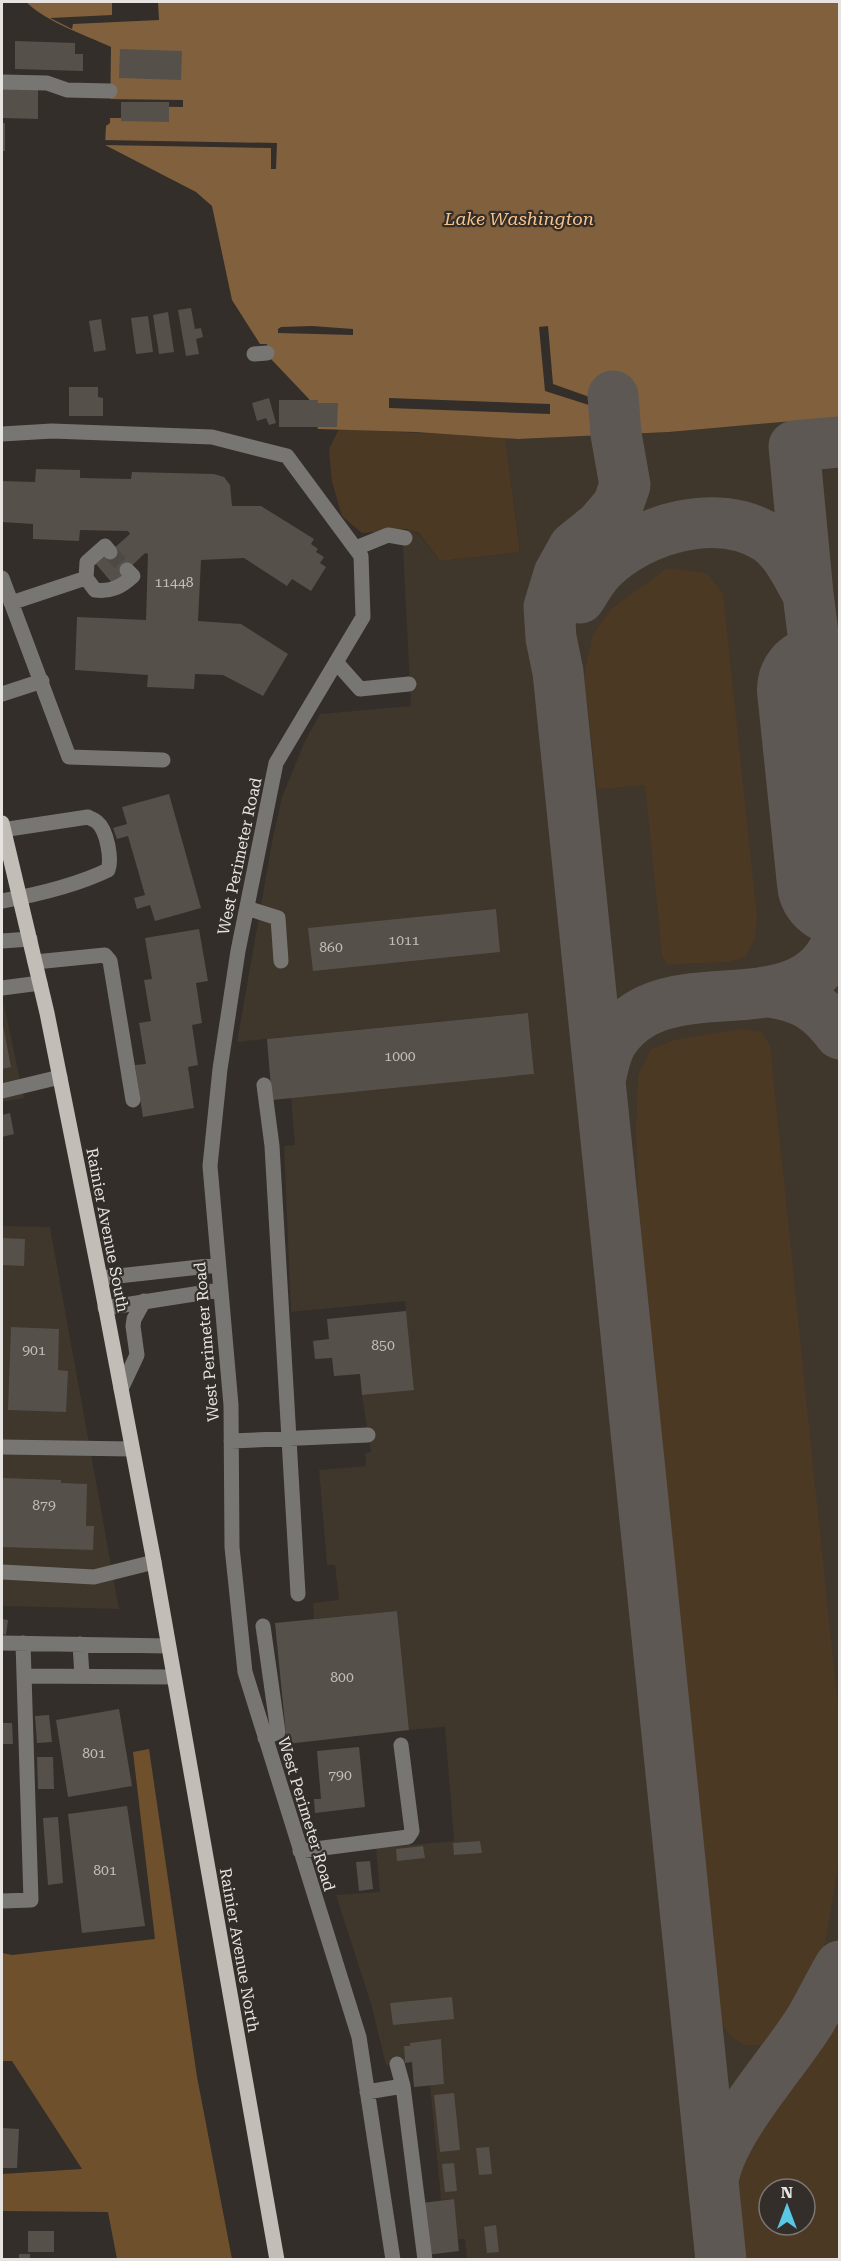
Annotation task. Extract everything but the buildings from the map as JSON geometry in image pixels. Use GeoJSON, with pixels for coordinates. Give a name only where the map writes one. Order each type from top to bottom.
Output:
{"type":"FeatureCollection","features":[{"type":"Feature","properties":{"kind":"main road","name":"Rainier Avenue South"},"geometry":{"type":"LineString","coordinates":[[2,828],[30,939],[60,1077],[154,1562],[168,1646]]}},
{"type":"Feature","properties":{"kind":"main road","name":"Rainier Avenue North"},"geometry":{"type":"LineString","coordinates":[[168,1646],[277,2259]]}},
{"type":"Feature","properties":{"kind":"lane"},"geometry":{"type":"LineString","coordinates":[[2,82],[47,83],[67,90],[110,91]]}},
{"type":"Feature","properties":{"kind":"lane","name":"West Perimeter Road"},"geometry":{"type":"LineString","coordinates":[[2,434],[52,431],[212,437],[286,456],[361,556],[363,616],[276,763],[238,951],[220,1070],[210,1166],[231,1405],[232,1547],[245,1672],[359,2037],[393,2259]]}},
{"type":"Feature","properties":{"kind":"lane"},"geometry":{"type":"LineString","coordinates":[[356,548],[388,535],[405,538]]}},
{"type":"Feature","properties":{"kind":"lane"},"geometry":{"type":"LineString","coordinates":[[110,552],[105,546],[87,562],[86,578],[95,590],[107,592],[122,586],[133,576],[127,570]]}},
{"type":"Feature","properties":{"kind":"lane"},"geometry":{"type":"LineString","coordinates":[[2,578],[69,757],[163,760]]}},
{"type":"Feature","properties":{"kind":"lane"},"geometry":{"type":"LineString","coordinates":[[11,603],[86,578]]}},
{"type":"Feature","properties":{"kind":"lane"},"geometry":{"type":"LineString","coordinates":[[336,662],[360,689],[409,684]]}},
{"type":"Feature","properties":{"kind":"lane"},"geometry":{"type":"LineString","coordinates":[[2,694],[42,681]]}},
{"type":"Feature","properties":{"kind":"lane"},"geometry":{"type":"LineString","coordinates":[[2,828],[88,817],[99,823],[108,846],[111,862],[108,870],[95,876],[2,901]]}},
{"type":"Feature","properties":{"kind":"lane"},"geometry":{"type":"LineString","coordinates":[[247,908],[278,918],[281,961]]}},
{"type":"Feature","properties":{"kind":"lane"},"geometry":{"type":"LineString","coordinates":[[2,940],[30,939]]}},
{"type":"Feature","properties":{"kind":"lane"},"geometry":{"type":"LineString","coordinates":[[35,962],[105,955],[110,961],[133,1100]]}},
{"type":"Feature","properties":{"kind":"lane"},"geometry":{"type":"LineString","coordinates":[[2,988],[40,983]]}},
{"type":"Feature","properties":{"kind":"lane"},"geometry":{"type":"LineString","coordinates":[[2,1091],[60,1077]]}},
{"type":"Feature","properties":{"kind":"lane"},"geometry":{"type":"LineString","coordinates":[[264,1085],[272,1146],[298,1594]]}},
{"type":"Feature","properties":{"kind":"lane"},"geometry":{"type":"LineString","coordinates":[[100,1278],[218,1265]]}},
{"type":"Feature","properties":{"kind":"lane"},"geometry":{"type":"LineString","coordinates":[[105,1308],[220,1290]]}},
{"type":"Feature","properties":{"kind":"lane"},"geometry":{"type":"LineString","coordinates":[[120,1389],[137,1354],[133,1326],[134,1319],[144,1301]]}},
{"type":"Feature","properties":{"kind":"lane"},"geometry":{"type":"LineString","coordinates":[[231,1441],[369,1435]]}},
{"type":"Feature","properties":{"kind":"lane"},"geometry":{"type":"LineString","coordinates":[[2,1447],[132,1449]]}},
{"type":"Feature","properties":{"kind":"lane"},"geometry":{"type":"LineString","coordinates":[[2,1572],[94,1576],[154,1562]]}},
{"type":"Feature","properties":{"kind":"lane"},"geometry":{"type":"LineString","coordinates":[[263,1626],[278,1732],[265,1738]]}},
{"type":"Feature","properties":{"kind":"lane"},"geometry":{"type":"LineString","coordinates":[[2,1643],[168,1646]]}},
{"type":"Feature","properties":{"kind":"lane"},"geometry":{"type":"LineString","coordinates":[[2,1900],[31,1900],[23,1643]]}},
{"type":"Feature","properties":{"kind":"lane"},"geometry":{"type":"LineString","coordinates":[[80,1644],[82,1676]]}},
{"type":"Feature","properties":{"kind":"lane"},"geometry":{"type":"LineString","coordinates":[[24,1676],[173,1677]]}},
{"type":"Feature","properties":{"kind":"lane"},"geometry":{"type":"LineString","coordinates":[[300,1851],[408,1837],[412,1831],[401,1745]]}},
{"type":"Feature","properties":{"kind":"lane"},"geometry":{"type":"LineString","coordinates":[[397,2064],[403,2086],[425,2259]]}},
{"type":"Feature","properties":{"kind":"lane"},"geometry":{"type":"LineString","coordinates":[[368,2092],[403,2086]]}},
{"type":"Feature","properties":{"kind":"shaded area"},"geometry":{"type":"Polygon","coordinates":[[[839,417],[839,2259],[467,2259],[465,2239],[458,2239],[453,2199],[441,2200],[430,2085],[444,2084],[441,2040],[410,2043],[410,2046],[404,2047],[405,2063],[386,2065],[371,2004],[336,1895],[380,1892],[376,1848],[454,1841],[445,1727],[409,1730],[397,1611],[314,1619],[313,1603],[339,1600],[335,1565],[327,1565],[319,1470],[366,1466],[365,1453],[371,1452],[362,1395],[414,1389],[405,1301],[291,1312],[284,1146],[295,1145],[291,1098],[534,1074],[528,1013],[237,1042],[282,797],[305,741],[320,714],[411,706],[403,548],[407,529],[419,534],[440,561],[520,552],[505,437],[518,439],[669,432],[839,417]]]}},
{"type":"Feature","properties":{"kind":"shaded area"},"geometry":{"type":"Polygon","coordinates":[[[339,429],[505,437],[520,552],[440,561],[419,533],[407,529],[362,533],[342,516],[332,482],[329,449],[339,429]]]}},
{"type":"Feature","properties":{"kind":"shaded area"},"geometry":{"type":"Polygon","coordinates":[[[667,568],[706,573],[723,593],[757,918],[755,938],[746,956],[729,962],[668,964],[662,956],[645,785],[597,789],[584,675],[593,634],[611,609],[667,568]]]}},
{"type":"Feature","properties":{"kind":"shaded area"},"geometry":{"type":"Polygon","coordinates":[[[2,996],[24,1098],[2,1102],[2,996]]]}},
{"type":"Feature","properties":{"kind":"shaded area"},"geometry":{"type":"Polygon","coordinates":[[[742,1029],[761,1032],[770,1045],[840,1727],[840,1856],[824,1950],[802,2004],[782,2035],[766,2045],[744,2045],[729,2035],[720,2019],[639,1220],[636,1129],[638,1076],[651,1049],[678,1039],[742,1029]]]}},
{"type":"Feature","properties":{"kind":"shaded area"},"geometry":{"type":"Polygon","coordinates":[[[2,1226],[50,1227],[119,1609],[2,1606],[2,1226]]]}},
{"type":"Feature","properties":{"kind":"shaded area"},"geometry":{"type":"Polygon","coordinates":[[[149,1749],[197,2077],[232,2259],[117,2259],[108,2212],[2,2211],[2,2174],[82,2169],[12,2061],[2,2061],[2,1953],[12,1955],[155,1939],[133,1752],[149,1749]]]}},
{"type":"Feature","properties":{"kind":"shaded area"},"geometry":{"type":"Polygon","coordinates":[[[839,2025],[839,2259],[742,2259],[735,2161],[748,2141],[839,2025]]]}},
{"type":"Feature","properties":{"kind":"water","name":"Lake Washington"},"geometry":{"type":"Polygon","coordinates":[[[26,2],[839,2],[839,417],[669,432],[518,439],[415,432],[318,429],[309,399],[269,358],[267,344],[260,344],[232,300],[212,206],[196,192],[105,145],[106,126],[110,123],[111,47],[55,22],[26,2]]]}},
{"type":"Feature","properties":{"kind":"pier"},"geometry":{"type":"Polygon","coordinates":[[[112,2],[158,2],[159,20],[73,24],[72,29],[50,18],[112,15],[112,2]]]}},
{"type":"Feature","properties":{"kind":"pier"},"geometry":{"type":"Polygon","coordinates":[[[107,99],[183,100],[183,107],[121,106],[121,118],[107,118],[107,99]]]}},
{"type":"Feature","properties":{"kind":"pier"},"geometry":{"type":"Polygon","coordinates":[[[102,140],[277,143],[276,169],[271,169],[271,148],[102,145],[102,140]]]}},
{"type":"Feature","properties":{"kind":"pier"},"geometry":{"type":"Polygon","coordinates":[[[312,326],[353,329],[353,335],[278,333],[281,327],[312,326]]]}},
{"type":"Feature","properties":{"kind":"pier"},"geometry":{"type":"Polygon","coordinates":[[[548,326],[553,384],[598,400],[600,421],[593,422],[592,406],[545,391],[539,327],[548,326]]]}},
{"type":"Feature","properties":{"kind":"pier"},"geometry":{"type":"Polygon","coordinates":[[[389,398],[550,404],[550,414],[389,408],[389,398]]]}},
{"type":"Feature","properties":{"kind":"taxiway"},"geometry":{"type":"LineString","coordinates":[[613,396],[616,434],[625,485],[618,505],[600,526],[574,547],[559,574],[549,607],[551,638],[558,672],[721,2260]]}},
{"type":"Feature","properties":{"kind":"taxiway"},"geometry":{"type":"LineString","coordinates":[[820,689],[808,594],[794,446],[840,442]]}},
{"type":"Feature","properties":{"kind":"taxiway"},"geometry":{"type":"LineString","coordinates":[[580,598],[601,568],[637,542],[658,532],[704,523],[748,528],[768,538],[786,556],[808,594]]}},
{"type":"Feature","properties":{"kind":"taxiway"},"geometry":{"type":"LineString","coordinates":[[600,1081],[612,1042],[635,1017],[665,1004],[698,998],[766,992],[796,984],[822,966],[840,936]]}},
{"type":"Feature","properties":{"kind":"taxiway"},"geometry":{"type":"LineString","coordinates":[[770,992],[792,997],[810,1005],[818,1010],[840,1034]]}},
{"type":"Feature","properties":{"kind":"taxiway"},"geometry":{"type":"LineString","coordinates":[[713,2181],[718,2161],[740,2119],[811,2019],[840,1966]]}},
{"type":"Feature","properties":{"kind":"runway"},"geometry":{"type":"LineString","coordinates":[[820,689],[840,882]]}},
{"type":"Feature","properties":{"kind":"tunnel"},"geometry":{"type":"LineString","coordinates":[[110,552],[127,570]]}}]}
